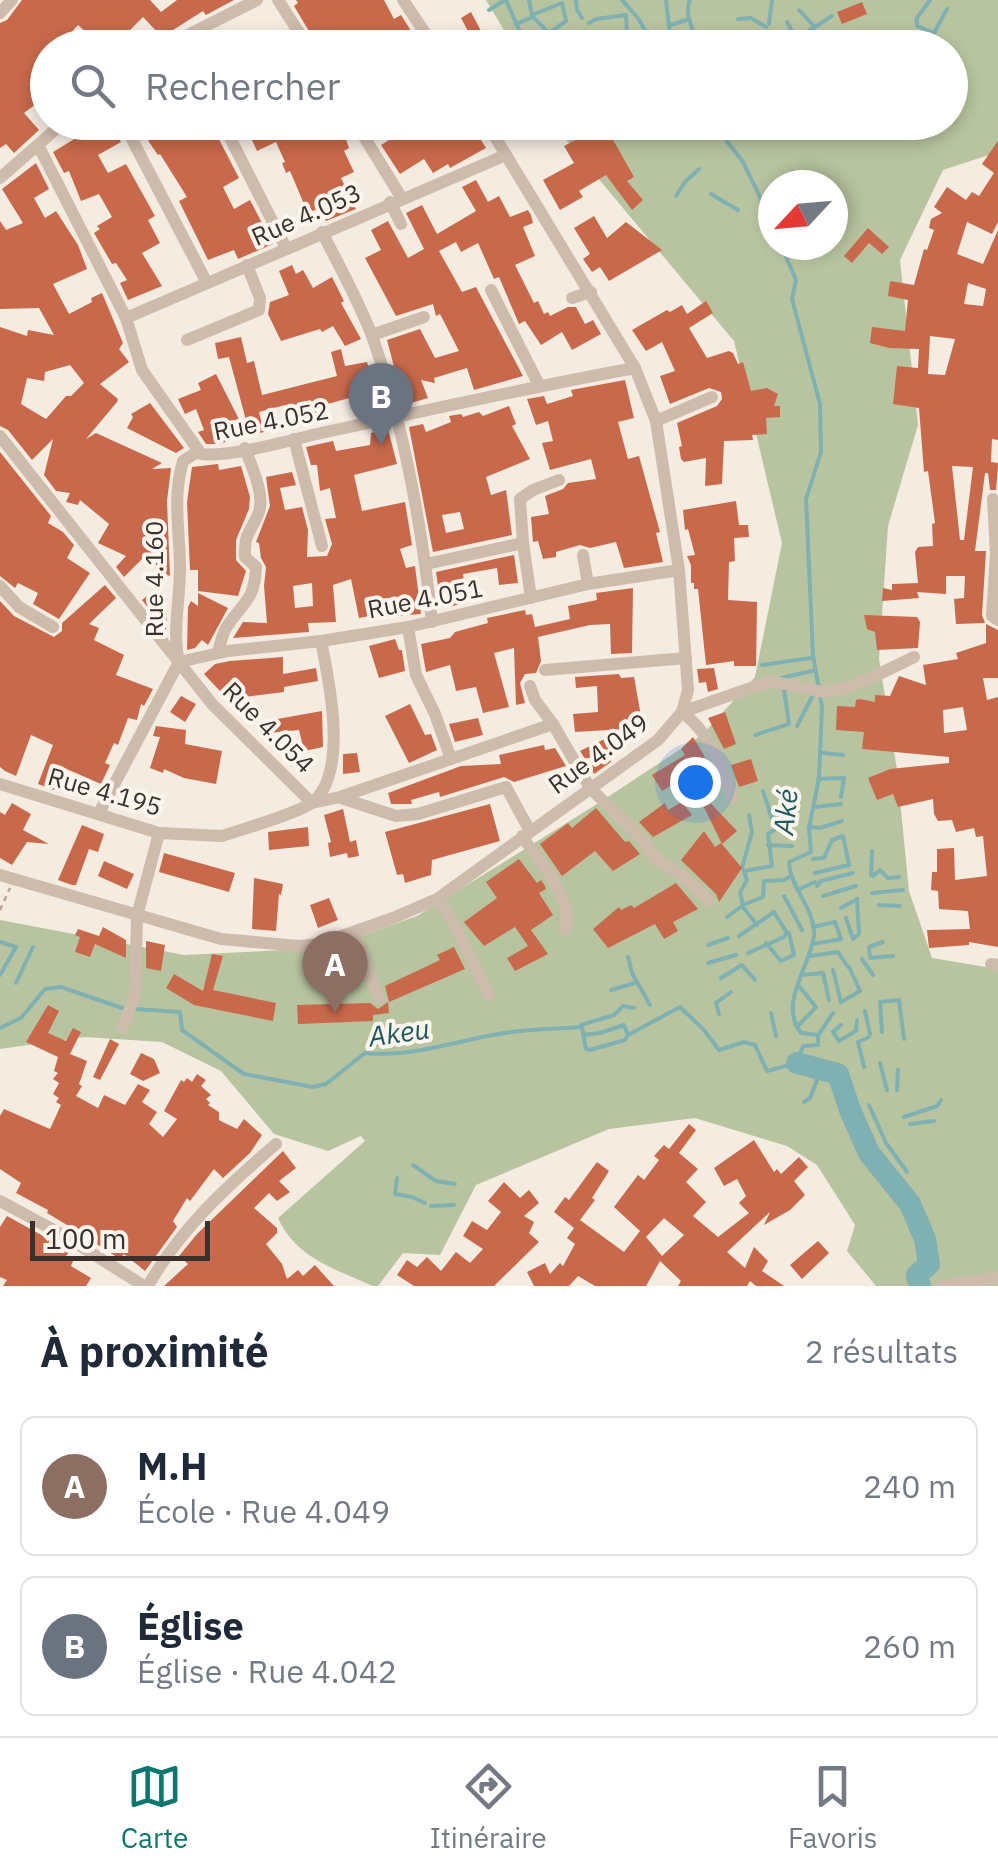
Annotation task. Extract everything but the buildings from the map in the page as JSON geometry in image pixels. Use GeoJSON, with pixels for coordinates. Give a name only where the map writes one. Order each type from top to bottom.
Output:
{"type":"FeatureCollection","features":[{"type":"Feature","properties":{"kind":"street"},"geometry":{"type":"LineString","coordinates":[[0,13],[12,0]]}},
{"type":"Feature","properties":{"kind":"street"},"geometry":{"type":"LineString","coordinates":[[204,30],[256,0]]}},
{"type":"Feature","properties":{"kind":"street"},"geometry":{"type":"LineString","coordinates":[[278,0],[297,30]]}},
{"type":"Feature","properties":{"kind":"street"},"geometry":{"type":"LineString","coordinates":[[403,0],[423,30]]}},
{"type":"Feature","properties":{"kind":"street"},"geometry":{"type":"LineString","coordinates":[[0,178],[44,140]]}},
{"type":"Feature","properties":{"kind":"street"},"geometry":{"type":"LineString","coordinates":[[133,140],[208,283]]}},
{"type":"Feature","properties":{"kind":"street"},"geometry":{"type":"LineString","coordinates":[[231,140],[286,248]]}},
{"type":"Feature","properties":{"kind":"street"},"geometry":{"type":"LineString","coordinates":[[364,140],[396,200],[401,224]]}},
{"type":"Feature","properties":{"kind":"street","name":"Rue 4.049"},"geometry":{"type":"LineString","coordinates":[[0,875],[221,939],[319,944],[437,899],[658,740],[682,712],[688,690],[686,658],[678,570],[656,421],[635,368],[497,140]]}},
{"type":"Feature","properties":{"kind":"street","name":"Rue 4.052"},"geometry":{"type":"LineString","coordinates":[[38,145],[126,318],[142,370],[196,452],[206,455],[294,439],[635,368]]}},
{"type":"Feature","properties":{"kind":"street","name":"Rue 4.053"},"geometry":{"type":"LineString","coordinates":[[126,318],[506,155]]}},
{"type":"Feature","properties":{"kind":"street"},"geometry":{"type":"LineString","coordinates":[[322,232],[372,335],[395,419],[426,564],[432,622]]}},
{"type":"Feature","properties":{"kind":"street"},"geometry":{"type":"LineString","coordinates":[[187,340],[259,310],[260,298],[247,265]]}},
{"type":"Feature","properties":{"kind":"street"},"geometry":{"type":"LineString","coordinates":[[491,290],[539,385]]}},
{"type":"Feature","properties":{"kind":"street"},"geometry":{"type":"LineString","coordinates":[[572,298],[591,292]]}},
{"type":"Feature","properties":{"kind":"street"},"geometry":{"type":"LineString","coordinates":[[372,335],[424,316]]}},
{"type":"Feature","properties":{"kind":"street"},"geometry":{"type":"LineString","coordinates":[[656,421],[712,397]]}},
{"type":"Feature","properties":{"kind":"street","name":"Rue 4.054"},"geometry":{"type":"LineString","coordinates":[[0,436],[212,704],[312,803],[340,798],[554,724]]}},
{"type":"Feature","properties":{"kind":"street"},"geometry":{"type":"LineString","coordinates":[[294,439],[322,546]]}},
{"type":"Feature","properties":{"kind":"street"},"geometry":{"type":"LineString","coordinates":[[218,654],[225,630],[256,588],[256,567],[245,557],[244,540],[259,513],[260,498],[246,448]]}},
{"type":"Feature","properties":{"kind":"street","name":"Rue 4.160"},"geometry":{"type":"LineString","coordinates":[[98,813],[179,662],[174,640],[180,568],[174,496],[183,461],[196,452]]}},
{"type":"Feature","properties":{"kind":"street"},"geometry":{"type":"LineString","coordinates":[[530,598],[520,499],[559,480]]}},
{"type":"Feature","properties":{"kind":"street"},"geometry":{"type":"LineString","coordinates":[[993,499],[996,554],[992,616],[998,620]]}},
{"type":"Feature","properties":{"kind":"street"},"geometry":{"type":"LineString","coordinates":[[426,564],[523,543]]}},
{"type":"Feature","properties":{"kind":"street"},"geometry":{"type":"LineString","coordinates":[[584,555],[588,584]]}},
{"type":"Feature","properties":{"kind":"street","name":"Rue 4.051"},"geometry":{"type":"LineString","coordinates":[[179,662],[408,627],[588,584],[678,570]]}},
{"type":"Feature","properties":{"kind":"street"},"geometry":{"type":"LineString","coordinates":[[0,586],[19,607],[53,627]]}},
{"type":"Feature","properties":{"kind":"street"},"geometry":{"type":"LineString","coordinates":[[408,627],[416,675],[451,759]]}},
{"type":"Feature","properties":{"kind":"street"},"geometry":{"type":"LineString","coordinates":[[312,803],[328,776],[334,735],[321,641]]}},
{"type":"Feature","properties":{"kind":"street"},"geometry":{"type":"LineString","coordinates":[[682,712],[771,680],[822,692],[838,690],[865,682],[914,657]]}},
{"type":"Feature","properties":{"kind":"street"},"geometry":{"type":"LineString","coordinates":[[545,670],[686,658]]}},
{"type":"Feature","properties":{"kind":"street"},"geometry":{"type":"LineString","coordinates":[[530,686],[590,788],[643,840],[655,858],[683,876],[710,901]]}},
{"type":"Feature","properties":{"kind":"street"},"geometry":{"type":"LineString","coordinates":[[682,712],[696,722],[712,744],[732,797]]}},
{"type":"Feature","properties":{"kind":"street","name":"Rue 4.195"},"geometry":{"type":"LineString","coordinates":[[0,784],[159,833],[222,836],[312,803]]}},
{"type":"Feature","properties":{"kind":"street"},"geometry":{"type":"LineString","coordinates":[[340,798],[396,816],[418,814],[506,787],[564,902],[568,918],[565,930]]}},
{"type":"Feature","properties":{"kind":"street"},"geometry":{"type":"LineString","coordinates":[[122,1028],[135,996],[137,916],[159,833]]}},
{"type":"Feature","properties":{"kind":"street"},"geometry":{"type":"LineString","coordinates":[[437,899],[452,920],[489,995]]}},
{"type":"Feature","properties":{"kind":"street"},"geometry":{"type":"LineString","coordinates":[[354,932],[379,999]]}},
{"type":"Feature","properties":{"kind":"street"},"geometry":{"type":"LineString","coordinates":[[0,1201],[63,1234],[139,1284],[220,1191],[276,1144]]}},
{"type":"Feature","properties":{"kind":"street"},"geometry":{"type":"LineString","coordinates":[[942,1286],[998,1278]]}},
{"type":"Feature","properties":{"kind":"path"},"geometry":{"type":"LineString","coordinates":[[0,910],[14,880]]}},
{"type":"Feature","properties":{"kind":"green space"},"geometry":{"type":"Polygon","coordinates":[[[486,0],[998,0],[998,152],[943,170],[900,260],[918,425],[888,526],[879,659],[897,770],[909,891],[932,958],[998,969],[998,1286],[876,1286],[847,1251],[855,1225],[817,1165],[787,1146],[695,1118],[609,1129],[476,1185],[440,1255],[403,1253],[378,1286],[373,1286],[306,1253],[278,1218],[365,1141],[361,1136],[328,1151],[274,1134],[221,1071],[162,1042],[85,1037],[0,1049],[0,920],[184,955],[326,948],[417,916],[702,735],[755,677],[782,543],[734,341],[566,140],[968,140],[968,30],[504,30],[486,0]]]}},
{"type":"Feature","properties":{"kind":"waterway"},"geometry":{"type":"LineString","coordinates":[[489,10],[505,0]]}},
{"type":"Feature","properties":{"kind":"waterway"},"geometry":{"type":"LineString","coordinates":[[506,0],[519,30]]}},
{"type":"Feature","properties":{"kind":"waterway"},"geometry":{"type":"LineString","coordinates":[[529,0],[532,15],[562,3],[566,21],[553,30]]}},
{"type":"Feature","properties":{"kind":"waterway"},"geometry":{"type":"LineString","coordinates":[[576,0],[582,18]]}},
{"type":"Feature","properties":{"kind":"waterway","name":"Aké"},"geometry":{"type":"LineString","coordinates":[[622,0],[645,30]]}},
{"type":"Feature","properties":{"kind":"waterway"},"geometry":{"type":"LineString","coordinates":[[666,0],[670,30]]}},
{"type":"Feature","properties":{"kind":"waterway"},"geometry":{"type":"LineString","coordinates":[[690,0],[692,30]]}},
{"type":"Feature","properties":{"kind":"waterway"},"geometry":{"type":"LineString","coordinates":[[769,24],[772,0]]}},
{"type":"Feature","properties":{"kind":"waterway"},"geometry":{"type":"LineString","coordinates":[[927,30],[917,26],[917,18],[930,0]]}},
{"type":"Feature","properties":{"kind":"waterway"},"geometry":{"type":"LineString","coordinates":[[936,30],[947,9]]}},
{"type":"Feature","properties":{"kind":"waterway"},"geometry":{"type":"LineString","coordinates":[[799,10],[815,27]]}},
{"type":"Feature","properties":{"kind":"waterway"},"geometry":{"type":"LineString","coordinates":[[589,23],[626,15],[627,30]]}},
{"type":"Feature","properties":{"kind":"waterway"},"geometry":{"type":"LineString","coordinates":[[810,30],[832,16]]}},
{"type":"Feature","properties":{"kind":"waterway"},"geometry":{"type":"LineString","coordinates":[[516,24],[533,17],[546,30]]}},
{"type":"Feature","properties":{"kind":"waterway"},"geometry":{"type":"LineString","coordinates":[[738,19],[751,18],[766,27]]}},
{"type":"Feature","properties":{"kind":"waterway"},"geometry":{"type":"LineString","coordinates":[[671,25],[689,19]]}},
{"type":"Feature","properties":{"kind":"waterway"},"geometry":{"type":"LineString","coordinates":[[787,22],[791,30]]}},
{"type":"Feature","properties":{"kind":"waterway","name":"Aké"},"geometry":{"type":"LineString","coordinates":[[726,140],[743,162],[758,193]]}},
{"type":"Feature","properties":{"kind":"waterway"},"geometry":{"type":"LineString","coordinates":[[676,196],[699,169]]}},
{"type":"Feature","properties":{"kind":"waterway"},"geometry":{"type":"LineString","coordinates":[[711,194],[738,210]]}},
{"type":"Feature","properties":{"kind":"waterway","name":"Aké"},"geometry":{"type":"LineString","coordinates":[[135,1009],[180,1012],[182,1030],[244,1074],[313,1087],[326,1084],[365,1053],[418,1051],[513,1032],[582,1027],[586,1049],[590,1050],[625,1040],[680,1007],[719,1050],[744,1042],[755,1045],[767,1071],[797,1063],[803,1046],[818,1045],[818,1035],[801,1033],[793,1010],[814,926],[789,862],[811,852],[809,828],[819,778],[822,707],[813,655],[806,499],[821,452],[820,404],[792,299],[796,280],[787,260]]}},
{"type":"Feature","properties":{"kind":"waterway"},"geometry":{"type":"LineString","coordinates":[[762,665],[811,658]]}},
{"type":"Feature","properties":{"kind":"waterway"},"geometry":{"type":"LineString","coordinates":[[781,678],[816,670]]}},
{"type":"Feature","properties":{"kind":"waterway"},"geometry":{"type":"LineString","coordinates":[[755,735],[789,724],[784,689]]}},
{"type":"Feature","properties":{"kind":"waterway"},"geometry":{"type":"LineString","coordinates":[[797,726],[813,695]]}},
{"type":"Feature","properties":{"kind":"waterway"},"geometry":{"type":"LineString","coordinates":[[823,753],[843,755]]}},
{"type":"Feature","properties":{"kind":"waterway"},"geometry":{"type":"LineString","coordinates":[[818,779],[844,778],[841,797]]}},
{"type":"Feature","properties":{"kind":"waterway"},"geometry":{"type":"LineString","coordinates":[[763,791],[775,828]]}},
{"type":"Feature","properties":{"kind":"waterway"},"geometry":{"type":"LineString","coordinates":[[815,807],[841,804]]}},
{"type":"Feature","properties":{"kind":"waterway"},"geometry":{"type":"LineString","coordinates":[[771,811],[791,807]]}},
{"type":"Feature","properties":{"kind":"waterway"},"geometry":{"type":"LineString","coordinates":[[742,868],[752,832],[749,815]]}},
{"type":"Feature","properties":{"kind":"waterway"},"geometry":{"type":"LineString","coordinates":[[809,827],[842,821]]}},
{"type":"Feature","properties":{"kind":"waterway"},"geometry":{"type":"LineString","coordinates":[[774,830],[768,834],[772,866],[744,871],[747,880],[740,893],[743,905],[763,897],[764,881],[789,877]]}},
{"type":"Feature","properties":{"kind":"waterway"},"geometry":{"type":"LineString","coordinates":[[813,859],[824,858],[832,840],[843,836],[849,865],[815,873]]}},
{"type":"Feature","properties":{"kind":"waterway"},"geometry":{"type":"LineString","coordinates":[[768,845],[792,846]]}},
{"type":"Feature","properties":{"kind":"waterway"},"geometry":{"type":"LineString","coordinates":[[871,875],[872,851]]}},
{"type":"Feature","properties":{"kind":"waterway"},"geometry":{"type":"LineString","coordinates":[[873,876],[880,870],[888,878],[899,877]]}},
{"type":"Feature","properties":{"kind":"waterway"},"geometry":{"type":"LineString","coordinates":[[817,886],[821,881],[853,873]]}},
{"type":"Feature","properties":{"kind":"waterway"},"geometry":{"type":"LineString","coordinates":[[797,890],[815,882]]}},
{"type":"Feature","properties":{"kind":"waterway"},"geometry":{"type":"LineString","coordinates":[[823,896],[856,886]]}},
{"type":"Feature","properties":{"kind":"waterway"},"geometry":{"type":"LineString","coordinates":[[872,893],[903,890]]}},
{"type":"Feature","properties":{"kind":"waterway"},"geometry":{"type":"LineString","coordinates":[[784,896],[802,930]]}},
{"type":"Feature","properties":{"kind":"waterway"},"geometry":{"type":"LineString","coordinates":[[841,908],[857,899]]}},
{"type":"Feature","properties":{"kind":"waterway"},"geometry":{"type":"LineString","coordinates":[[853,939],[859,934],[857,899]]}},
{"type":"Feature","properties":{"kind":"waterway"},"geometry":{"type":"LineString","coordinates":[[879,905],[900,906]]}},
{"type":"Feature","properties":{"kind":"waterway"},"geometry":{"type":"LineString","coordinates":[[727,917],[742,906],[757,925]]}},
{"type":"Feature","properties":{"kind":"waterway"},"geometry":{"type":"LineString","coordinates":[[739,936],[774,912],[787,933],[748,953]]}},
{"type":"Feature","properties":{"kind":"waterway"},"geometry":{"type":"LineString","coordinates":[[846,918],[853,939]]}},
{"type":"Feature","properties":{"kind":"waterway"},"geometry":{"type":"LineString","coordinates":[[813,927],[835,922],[841,939],[813,944]]}},
{"type":"Feature","properties":{"kind":"waterway"},"geometry":{"type":"LineString","coordinates":[[766,943],[781,961],[794,955],[789,933]]}},
{"type":"Feature","properties":{"kind":"waterway"},"geometry":{"type":"LineString","coordinates":[[708,945],[728,938]]}},
{"type":"Feature","properties":{"kind":"waterway"},"geometry":{"type":"LineString","coordinates":[[0,942],[16,947],[0,975]]}},
{"type":"Feature","properties":{"kind":"waterway"},"geometry":{"type":"LineString","coordinates":[[883,942],[869,947],[870,958],[893,956]]}},
{"type":"Feature","properties":{"kind":"waterway"},"geometry":{"type":"LineString","coordinates":[[16,983],[33,947]]}},
{"type":"Feature","properties":{"kind":"waterway"},"geometry":{"type":"LineString","coordinates":[[810,956],[838,952],[848,967]]}},
{"type":"Feature","properties":{"kind":"waterway"},"geometry":{"type":"LineString","coordinates":[[708,963],[736,955]]}},
{"type":"Feature","properties":{"kind":"waterway"},"geometry":{"type":"LineString","coordinates":[[628,957],[632,973],[650,1005]]}},
{"type":"Feature","properties":{"kind":"waterway"},"geometry":{"type":"LineString","coordinates":[[862,959],[873,975]]}},
{"type":"Feature","properties":{"kind":"waterway"},"geometry":{"type":"LineString","coordinates":[[721,978],[742,965],[755,980]]}},
{"type":"Feature","properties":{"kind":"waterway"},"geometry":{"type":"LineString","coordinates":[[833,970],[841,1002],[860,991],[849,967]]}},
{"type":"Feature","properties":{"kind":"waterway"},"geometry":{"type":"LineString","coordinates":[[802,975],[823,973],[829,1000]]}},
{"type":"Feature","properties":{"kind":"waterway"},"geometry":{"type":"LineString","coordinates":[[611,990],[635,983]]}},
{"type":"Feature","properties":{"kind":"waterway"},"geometry":{"type":"LineString","coordinates":[[797,1027],[816,1007],[799,986]]}},
{"type":"Feature","properties":{"kind":"waterway","name":"Akeu"},"geometry":{"type":"LineString","coordinates":[[0,1028],[21,1018],[45,989],[61,987],[125,1009]]}},
{"type":"Feature","properties":{"kind":"waterway"},"geometry":{"type":"LineString","coordinates":[[719,1014],[716,1003],[731,992]]}},
{"type":"Feature","properties":{"kind":"waterway"},"geometry":{"type":"LineString","coordinates":[[882,1032],[880,1002],[899,1000],[904,1039]]}},
{"type":"Feature","properties":{"kind":"waterway"},"geometry":{"type":"LineString","coordinates":[[581,1025],[614,1015],[623,1006],[634,1008]]}},
{"type":"Feature","properties":{"kind":"waterway"},"geometry":{"type":"LineString","coordinates":[[865,1011],[870,1034]]}},
{"type":"Feature","properties":{"kind":"waterway"},"geometry":{"type":"LineString","coordinates":[[771,1013],[776,1036]]}},
{"type":"Feature","properties":{"kind":"waterway"},"geometry":{"type":"LineString","coordinates":[[819,1034],[833,1013]]}},
{"type":"Feature","properties":{"kind":"waterway"},"geometry":{"type":"LineString","coordinates":[[841,1025],[833,1032],[839,1041],[856,1031],[857,1020]]}},
{"type":"Feature","properties":{"kind":"waterway"},"geometry":{"type":"LineString","coordinates":[[583,1035],[624,1025],[628,1035]]}},
{"type":"Feature","properties":{"kind":"waterway"},"geometry":{"type":"LineString","coordinates":[[864,1067],[858,1042],[869,1037]]}},
{"type":"Feature","properties":{"kind":"waterway","name":"Aké"},"geometry":{"type":"LineString","coordinates":[[797,1063],[838,1074],[869,1153],[910,1204],[925,1239],[929,1264],[917,1275],[920,1286]]}},
{"type":"Feature","properties":{"kind":"waterway"},"geometry":{"type":"LineString","coordinates":[[880,1063],[887,1090]]}},
{"type":"Feature","properties":{"kind":"waterway"},"geometry":{"type":"LineString","coordinates":[[897,1090],[898,1070]]}},
{"type":"Feature","properties":{"kind":"waterway"},"geometry":{"type":"LineString","coordinates":[[804,1102],[810,1098],[819,1075]]}},
{"type":"Feature","properties":{"kind":"waterway"},"geometry":{"type":"LineString","coordinates":[[904,1117],[937,1106],[941,1100]]}},
{"type":"Feature","properties":{"kind":"waterway"},"geometry":{"type":"LineString","coordinates":[[869,1105],[886,1143],[907,1172]]}},
{"type":"Feature","properties":{"kind":"waterway"},"geometry":{"type":"LineString","coordinates":[[910,1124],[934,1121]]}},
{"type":"Feature","properties":{"kind":"waterway"},"geometry":{"type":"LineString","coordinates":[[413,1165],[436,1181],[455,1184]]}},
{"type":"Feature","properties":{"kind":"waterway"},"geometry":{"type":"LineString","coordinates":[[397,1178],[395,1194],[425,1203]]}},
{"type":"Feature","properties":{"kind":"waterway"},"geometry":{"type":"LineString","coordinates":[[431,1206],[454,1205]]}},
{"type":"Feature","properties":{"kind":"place","name":"Église"},"geometry":{"type":"Point","coordinates":[381,445]}},
{"type":"Feature","properties":{"kind":"place","name":"M.H"},"geometry":{"type":"Point","coordinates":[335,1013]}}]}
